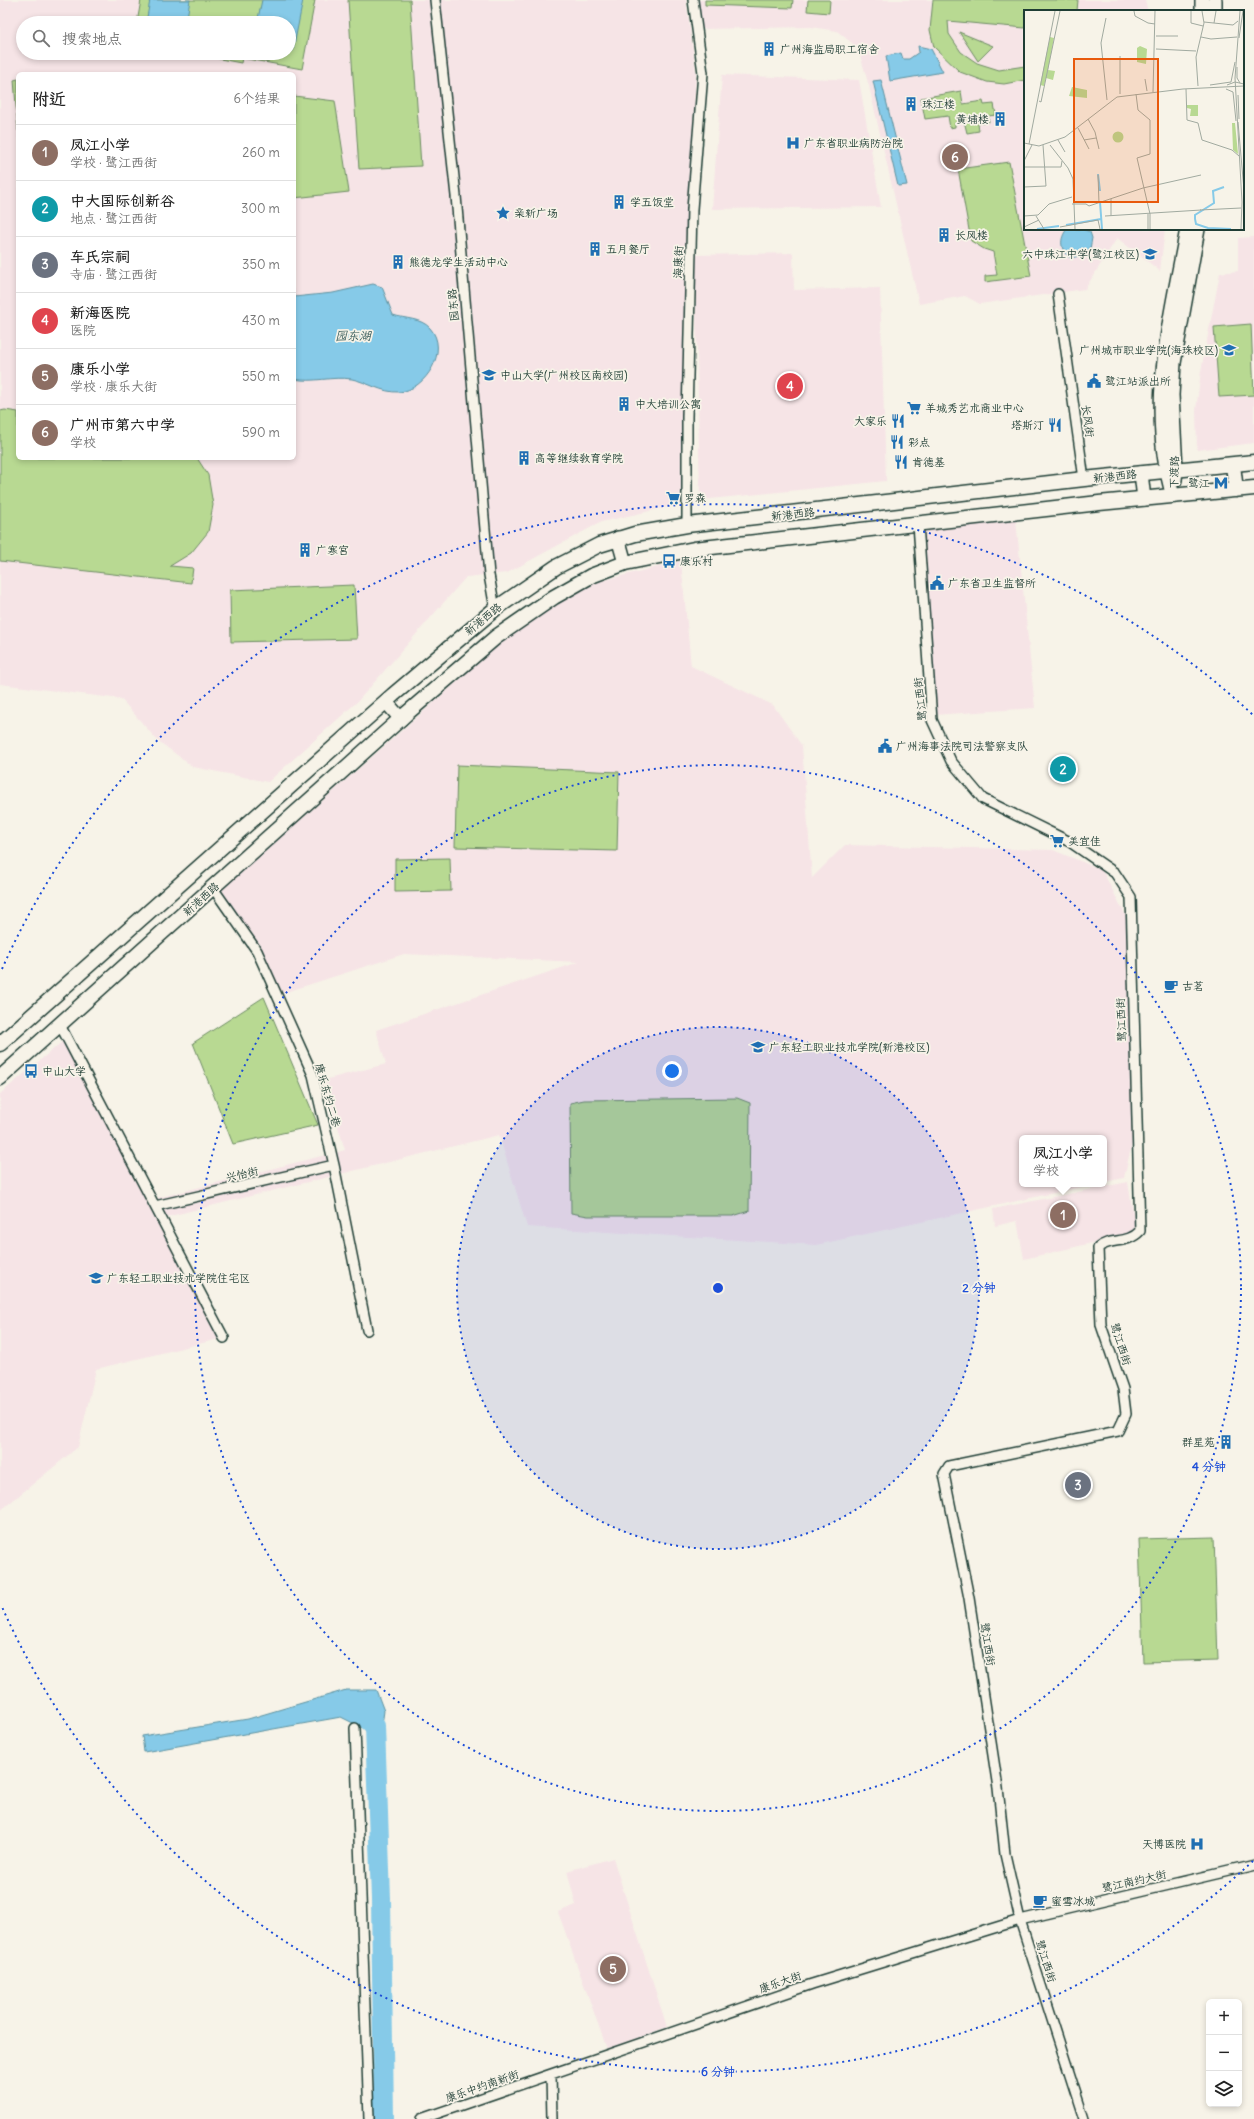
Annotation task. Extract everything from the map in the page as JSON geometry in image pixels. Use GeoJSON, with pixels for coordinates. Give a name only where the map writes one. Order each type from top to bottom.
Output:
{"type":"FeatureCollection","features":[{"type":"Feature","properties":{"kind":"main road","name":"下渡路"},"geometry":{"type":"LineString","coordinates":[[1171,470],[1161,411],[1162,370],[1187,230]]}},
{"type":"Feature","properties":{"kind":"main road","name":"下渡路"},"geometry":{"type":"LineString","coordinates":[[1173,496],[1171,470],[1174,363],[1198,230]]}},
{"type":"Feature","properties":{"kind":"main road","name":"新港西路"},"geometry":{"type":"LineString","coordinates":[[0,1044],[386,702],[495,609],[556,567],[599,545],[618,538],[687,525],[1084,479],[1254,462]]}},
{"type":"Feature","properties":{"kind":"main road"},"geometry":{"type":"LineString","coordinates":[[1233,464],[1236,490]]}},
{"type":"Feature","properties":{"kind":"main road"},"geometry":{"type":"LineString","coordinates":[[1141,473],[1144,498]]}},
{"type":"Feature","properties":{"kind":"main road","name":"新港西路"},"geometry":{"type":"LineString","coordinates":[[0,1078],[401,718],[515,622],[573,585],[625,563],[694,549],[1144,498],[1254,488]]}},
{"type":"Feature","properties":{"kind":"main road"},"geometry":{"type":"LineString","coordinates":[[618,538],[625,563]]}},
{"type":"Feature","properties":{"kind":"main road"},"geometry":{"type":"LineString","coordinates":[[386,702],[401,718]]}},
{"type":"Feature","properties":{"kind":"street","name":"园东路"},"geometry":{"type":"LineString","coordinates":[[435,0],[456,196],[489,575],[495,609]]}},
{"type":"Feature","properties":{"kind":"street","name":"海康街"},"geometry":{"type":"LineString","coordinates":[[687,525],[687,418],[692,208],[703,73],[693,0]]}},
{"type":"Feature","properties":{"kind":"street","name":"长风街"},"geometry":{"type":"LineString","coordinates":[[1058,294],[1084,479]]}},
{"type":"Feature","properties":{"kind":"street","name":"鹭江西街"},"geometry":{"type":"LineString","coordinates":[[918,524],[932,720],[951,761],[983,799],[1070,842],[1114,872],[1131,898],[1140,1231],[1133,1238],[1102,1244],[1098,1248],[1101,1325],[1123,1389],[1126,1414],[1118,1431],[949,1466],[944,1474],[969,1598],[998,1788],[1005,1854],[1020,1920],[1084,2119]]}},
{"type":"Feature","properties":{"kind":"street","name":"康乐东约二巷"},"geometry":{"type":"LineString","coordinates":[[213,888],[256,951],[313,1075],[334,1165],[367,1330]]}},
{"type":"Feature","properties":{"kind":"street"},"geometry":{"type":"LineString","coordinates":[[60,1025],[224,1338]]}},
{"type":"Feature","properties":{"kind":"street","name":"兴怡街"},"geometry":{"type":"LineString","coordinates":[[155,1206],[334,1165]]}},
{"type":"Feature","properties":{"kind":"street"},"geometry":{"type":"LineString","coordinates":[[355,1728],[369,2119]]}},
{"type":"Feature","properties":{"kind":"street","name":"鹭江南约大街"},"geometry":{"type":"LineString","coordinates":[[1020,1920],[1254,1865]]}},
{"type":"Feature","properties":{"kind":"street","name":"康乐大街"},"geometry":{"type":"LineString","coordinates":[[552,2075],[812,1984],[1020,1920]]}},
{"type":"Feature","properties":{"kind":"street"},"geometry":{"type":"LineString","coordinates":[[552,2075],[552,2119]]}},
{"type":"Feature","properties":{"kind":"street","name":"康乐中约南新街"},"geometry":{"type":"LineString","coordinates":[[421,2119],[552,2075]]}},
{"type":"Feature","properties":{"kind":"shaded area","name":"中山大学(广州校区南校园)"},"geometry":{"type":"Polygon","coordinates":[[[0,0],[686,0],[696,72],[690,180],[684,461],[681,504],[601,522],[507,573],[466,577],[358,701],[268,782],[193,767],[157,740],[121,699],[0,684],[0,0]]]}},
{"type":"Feature","properties":{"kind":"shaded area"},"geometry":{"type":"Polygon","coordinates":[[[699,0],[1145,0],[1148,10],[1024,10],[1024,230],[1165,230],[1160,271],[1117,238],[1085,289],[980,304],[965,296],[919,304],[869,86],[858,48],[837,31],[811,27],[700,29],[699,0]]]}},
{"type":"Feature","properties":{"kind":"shaded area","name":"广东省职业病防治院"},"geometry":{"type":"Polygon","coordinates":[[[722,75],[859,80],[881,207],[712,209],[722,75]]]}},
{"type":"Feature","properties":{"kind":"shaded area","name":"广州城市职业学院(海珠校区)"},"geometry":{"type":"Polygon","coordinates":[[[1254,237],[1254,443],[1197,450],[1196,410],[1201,371],[1220,273],[1238,271],[1238,238],[1254,237]]]}},
{"type":"Feature","properties":{"kind":"shaded area"},"geometry":{"type":"Polygon","coordinates":[[[793,253],[794,290],[880,288],[886,481],[700,500],[695,255],[793,253]]]}},
{"type":"Feature","properties":{"kind":"shaded area"},"geometry":{"type":"Polygon","coordinates":[[[1016,520],[1035,708],[934,715],[920,530],[1016,520]]]}},
{"type":"Feature","properties":{"kind":"shaded area"},"geometry":{"type":"Polygon","coordinates":[[[681,561],[691,666],[773,705],[802,746],[812,878],[845,845],[1053,850],[1102,870],[1127,918],[1138,1118],[1124,1178],[1107,1181],[1107,1135],[1019,1135],[1019,1187],[1081,1187],[816,1245],[527,1227],[499,1135],[162,1218],[223,1338],[96,1369],[78,1447],[0,1511],[0,1094],[63,1041],[149,1200],[345,1150],[324,1080],[386,1064],[376,1030],[579,962],[404,954],[280,994],[219,892],[519,627],[581,586],[681,561]]]}},
{"type":"Feature","properties":{"kind":"shaded area"},"geometry":{"type":"Polygon","coordinates":[[[1128,1182],[1135,1226],[1134,1233],[1024,1259],[1017,1221],[995,1226],[993,1209],[1128,1182]]]}},
{"type":"Feature","properties":{"kind":"shaded area"},"geometry":{"type":"Polygon","coordinates":[[[613,1858],[667,2027],[607,2049],[558,1912],[576,1905],[567,1871],[613,1858]]]}},
{"type":"Feature","properties":{"kind":"green space"},"geometry":{"type":"Polygon","coordinates":[[[141,0],[315,0],[302,69],[253,60],[296,60],[296,16],[138,16],[141,0]]]}},
{"type":"Feature","properties":{"kind":"green space"},"geometry":{"type":"Polygon","coordinates":[[[348,0],[410,0],[421,166],[359,169],[348,0]]]}},
{"type":"Feature","properties":{"kind":"green space"},"geometry":{"type":"Polygon","coordinates":[[[705,0],[793,0],[792,8],[705,5],[705,0]]]}},
{"type":"Feature","properties":{"kind":"green space"},"geometry":{"type":"Polygon","coordinates":[[[808,0],[830,0],[829,13],[807,11],[808,0]]]}},
{"type":"Feature","properties":{"kind":"green space"},"geometry":{"type":"Polygon","coordinates":[[[933,0],[1078,0],[1077,10],[1024,10],[1024,28],[948,21],[949,34],[961,52],[977,63],[999,70],[1024,66],[1024,80],[1004,84],[987,82],[960,72],[934,47],[930,30],[933,0]]]}},
{"type":"Feature","properties":{"kind":"green space"},"geometry":{"type":"Polygon","coordinates":[[[959,32],[993,46],[978,61],[959,32]]]}},
{"type":"Feature","properties":{"kind":"green space"},"geometry":{"type":"Polygon","coordinates":[[[225,60],[242,60],[241,63],[225,60]]]}},
{"type":"Feature","properties":{"kind":"green space"},"geometry":{"type":"Polygon","coordinates":[[[14,80],[16,80],[16,106],[14,80]]]}},
{"type":"Feature","properties":{"kind":"green space"},"geometry":{"type":"Polygon","coordinates":[[[961,91],[963,104],[983,101],[984,105],[994,104],[996,115],[988,116],[989,122],[978,124],[979,131],[967,133],[964,121],[955,123],[955,127],[950,128],[948,116],[925,119],[921,98],[961,91]]]}},
{"type":"Feature","properties":{"kind":"green space"},"geometry":{"type":"Polygon","coordinates":[[[296,96],[335,101],[349,192],[296,198],[296,96]]]}},
{"type":"Feature","properties":{"kind":"green space"},"geometry":{"type":"Polygon","coordinates":[[[1009,162],[1031,276],[985,282],[985,276],[997,275],[993,252],[984,249],[971,241],[958,169],[1009,162]]]}},
{"type":"Feature","properties":{"kind":"green space"},"geometry":{"type":"Polygon","coordinates":[[[1251,324],[1254,395],[1219,397],[1214,327],[1251,324]]]}},
{"type":"Feature","properties":{"kind":"green space"},"geometry":{"type":"Polygon","coordinates":[[[5,410],[16,412],[16,460],[198,460],[208,475],[213,505],[208,532],[191,553],[170,566],[193,568],[191,583],[0,561],[0,411],[5,410]]]}},
{"type":"Feature","properties":{"kind":"green space"},"geometry":{"type":"Polygon","coordinates":[[[354,585],[357,639],[231,642],[230,590],[354,585]]]}},
{"type":"Feature","properties":{"kind":"green space"},"geometry":{"type":"Polygon","coordinates":[[[457,765],[619,772],[617,851],[455,847],[457,765]]]}},
{"type":"Feature","properties":{"kind":"green space"},"geometry":{"type":"Polygon","coordinates":[[[450,858],[451,891],[395,892],[395,859],[450,858]]]}},
{"type":"Feature","properties":{"kind":"green space"},"geometry":{"type":"Polygon","coordinates":[[[264,997],[318,1125],[233,1144],[193,1043],[264,997]]]}},
{"type":"Feature","properties":{"kind":"green space"},"geometry":{"type":"Polygon","coordinates":[[[737,1098],[750,1103],[749,1211],[733,1216],[588,1216],[571,1213],[570,1103],[584,1100],[737,1098]]]}},
{"type":"Feature","properties":{"kind":"green space"},"geometry":{"type":"Polygon","coordinates":[[[1214,1537],[1218,1660],[1143,1662],[1139,1539],[1214,1537]]]}},
{"type":"Feature","properties":{"kind":"water"},"geometry":{"type":"Polygon","coordinates":[[[150,0],[190,0],[187,16],[147,16],[150,0]]]}},
{"type":"Feature","properties":{"kind":"water"},"geometry":{"type":"Polygon","coordinates":[[[262,0],[303,0],[296,36],[296,16],[259,16],[262,0]]]}},
{"type":"Feature","properties":{"kind":"water"},"geometry":{"type":"Polygon","coordinates":[[[918,46],[931,49],[943,72],[890,81],[886,56],[901,53],[903,59],[909,59],[919,52],[918,46]]]}},
{"type":"Feature","properties":{"kind":"water"},"geometry":{"type":"Polygon","coordinates":[[[881,80],[907,185],[898,186],[873,81],[881,80]]]}},
{"type":"Feature","properties":{"kind":"water"},"geometry":{"type":"Polygon","coordinates":[[[1066,230],[1085,230],[1090,232],[1092,238],[1090,249],[1079,256],[1070,258],[1064,252],[1062,244],[1064,233],[1066,230]]]}},
{"type":"Feature","properties":{"kind":"water","name":"园东湖"},"geometry":{"type":"Polygon","coordinates":[[[373,284],[382,287],[393,315],[422,322],[430,328],[436,337],[437,347],[436,357],[432,368],[426,377],[409,390],[399,392],[387,391],[358,380],[345,378],[296,379],[296,297],[333,293],[373,284]]]}},
{"type":"Feature","properties":{"kind":"water"},"geometry":{"type":"Polygon","coordinates":[[[346,1690],[376,1690],[384,1711],[379,1745],[363,1728],[341,1717],[144,1752],[142,1736],[248,1719],[346,1690]]]}},
{"type":"Feature","properties":{"kind":"waterway"},"geometry":{"type":"LineString","coordinates":[[367,1719],[375,1726],[381,1899],[384,2119]]}},
{"type":"Feature","properties":{"kind":"place","name":"广州海监局职工宿舍"},"geometry":{"type":"Point","coordinates":[769,49]}},
{"type":"Feature","properties":{"kind":"place","name":"珠江楼"},"geometry":{"type":"Point","coordinates":[911,104]}},
{"type":"Feature","properties":{"kind":"place","name":"黄埔楼"},"geometry":{"type":"Point","coordinates":[1000,119]}},
{"type":"Feature","properties":{"kind":"place","name":"广东省职业病防治院"},"geometry":{"type":"Point","coordinates":[793,143]}},
{"type":"Feature","properties":{"kind":"place","name":"广州市第六中学"},"geometry":{"type":"Point","coordinates":[955,157]}},
{"type":"Feature","properties":{"kind":"place","name":"学五饭堂"},"geometry":{"type":"Point","coordinates":[619,202]}},
{"type":"Feature","properties":{"kind":"place","name":"亲新广场"},"geometry":{"type":"Point","coordinates":[503,213]}},
{"type":"Feature","properties":{"kind":"place","name":"长风楼"},"geometry":{"type":"Point","coordinates":[944,235]}},
{"type":"Feature","properties":{"kind":"place","name":"五月餐厅"},"geometry":{"type":"Point","coordinates":[595,249]}},
{"type":"Feature","properties":{"kind":"place","name":"六中珠江中学(鹭江校区)"},"geometry":{"type":"Point","coordinates":[1150,254]}},
{"type":"Feature","properties":{"kind":"place","name":"熊德龙学生活动中心"},"geometry":{"type":"Point","coordinates":[398,262]}},
{"type":"Feature","properties":{"kind":"place","name":"广州城市职业学院(海珠校区)"},"geometry":{"type":"Point","coordinates":[1229,350]}},
{"type":"Feature","properties":{"kind":"place","name":"中山大学(广州校区南校园)"},"geometry":{"type":"Point","coordinates":[489,375]}},
{"type":"Feature","properties":{"kind":"place","name":"鹭江站派出所"},"geometry":{"type":"Point","coordinates":[1094,381]}},
{"type":"Feature","properties":{"kind":"place","name":"新海医院"},"geometry":{"type":"Point","coordinates":[790,386]}},
{"type":"Feature","properties":{"kind":"place","name":"中大培训公寓"},"geometry":{"type":"Point","coordinates":[624,404]}},
{"type":"Feature","properties":{"kind":"place","name":"羊城秀艺术商业中心"},"geometry":{"type":"Point","coordinates":[914,408]}},
{"type":"Feature","properties":{"kind":"place","name":"大家乐"},"geometry":{"type":"Point","coordinates":[898,421]}},
{"type":"Feature","properties":{"kind":"place","name":"塔斯汀"},"geometry":{"type":"Point","coordinates":[1055,425]}},
{"type":"Feature","properties":{"kind":"place","name":"彩点"},"geometry":{"type":"Point","coordinates":[897,442]}},
{"type":"Feature","properties":{"kind":"place","name":"高等继续教育学院"},"geometry":{"type":"Point","coordinates":[524,458]}},
{"type":"Feature","properties":{"kind":"place","name":"肯德基"},"geometry":{"type":"Point","coordinates":[901,462]}},
{"type":"Feature","properties":{"kind":"place","name":"鹭江"},"geometry":{"type":"Point","coordinates":[1221,483]}},
{"type":"Feature","properties":{"kind":"place","name":"罗森"},"geometry":{"type":"Point","coordinates":[673,498]}},
{"type":"Feature","properties":{"kind":"place","name":"广寒宫"},"geometry":{"type":"Point","coordinates":[305,550]}},
{"type":"Feature","properties":{"kind":"place","name":"康乐村"},"geometry":{"type":"Point","coordinates":[669,561]}},
{"type":"Feature","properties":{"kind":"place","name":"广东省卫生监督所"},"geometry":{"type":"Point","coordinates":[937,583]}},
{"type":"Feature","properties":{"kind":"place","name":"广州海事法院司法警察支队"},"geometry":{"type":"Point","coordinates":[885,746]}},
{"type":"Feature","properties":{"kind":"place","name":"中大国际创新谷"},"geometry":{"type":"Point","coordinates":[1063,769]}},
{"type":"Feature","properties":{"kind":"place","name":"美宜佳"},"geometry":{"type":"Point","coordinates":[1057,841]}},
{"type":"Feature","properties":{"kind":"place","name":"古茗"},"geometry":{"type":"Point","coordinates":[1171,986]}},
{"type":"Feature","properties":{"kind":"place","name":"广东轻工职业技术学院(新港校区)"},"geometry":{"type":"Point","coordinates":[758,1047]}},
{"type":"Feature","properties":{"kind":"place","name":"中山大学"},"geometry":{"type":"Point","coordinates":[31,1071]}},
{"type":"Feature","properties":{"kind":"place","name":"凤江小学"},"geometry":{"type":"Point","coordinates":[1063,1215]}},
{"type":"Feature","properties":{"kind":"place","name":"广东轻工职业技术学院住宅区"},"geometry":{"type":"Point","coordinates":[96,1278]}},
{"type":"Feature","properties":{"kind":"place","name":"群星苑"},"geometry":{"type":"Point","coordinates":[1226,1442]}},
{"type":"Feature","properties":{"kind":"place","name":"车氏宗祠"},"geometry":{"type":"Point","coordinates":[1078,1485]}},
{"type":"Feature","properties":{"kind":"place","name":"天博医院"},"geometry":{"type":"Point","coordinates":[1197,1844]}},
{"type":"Feature","properties":{"kind":"place","name":"蜜雪冰城"},"geometry":{"type":"Point","coordinates":[1040,1901]}},
{"type":"Feature","properties":{"kind":"place","name":"康乐小学"},"geometry":{"type":"Point","coordinates":[613,1969]}}]}
